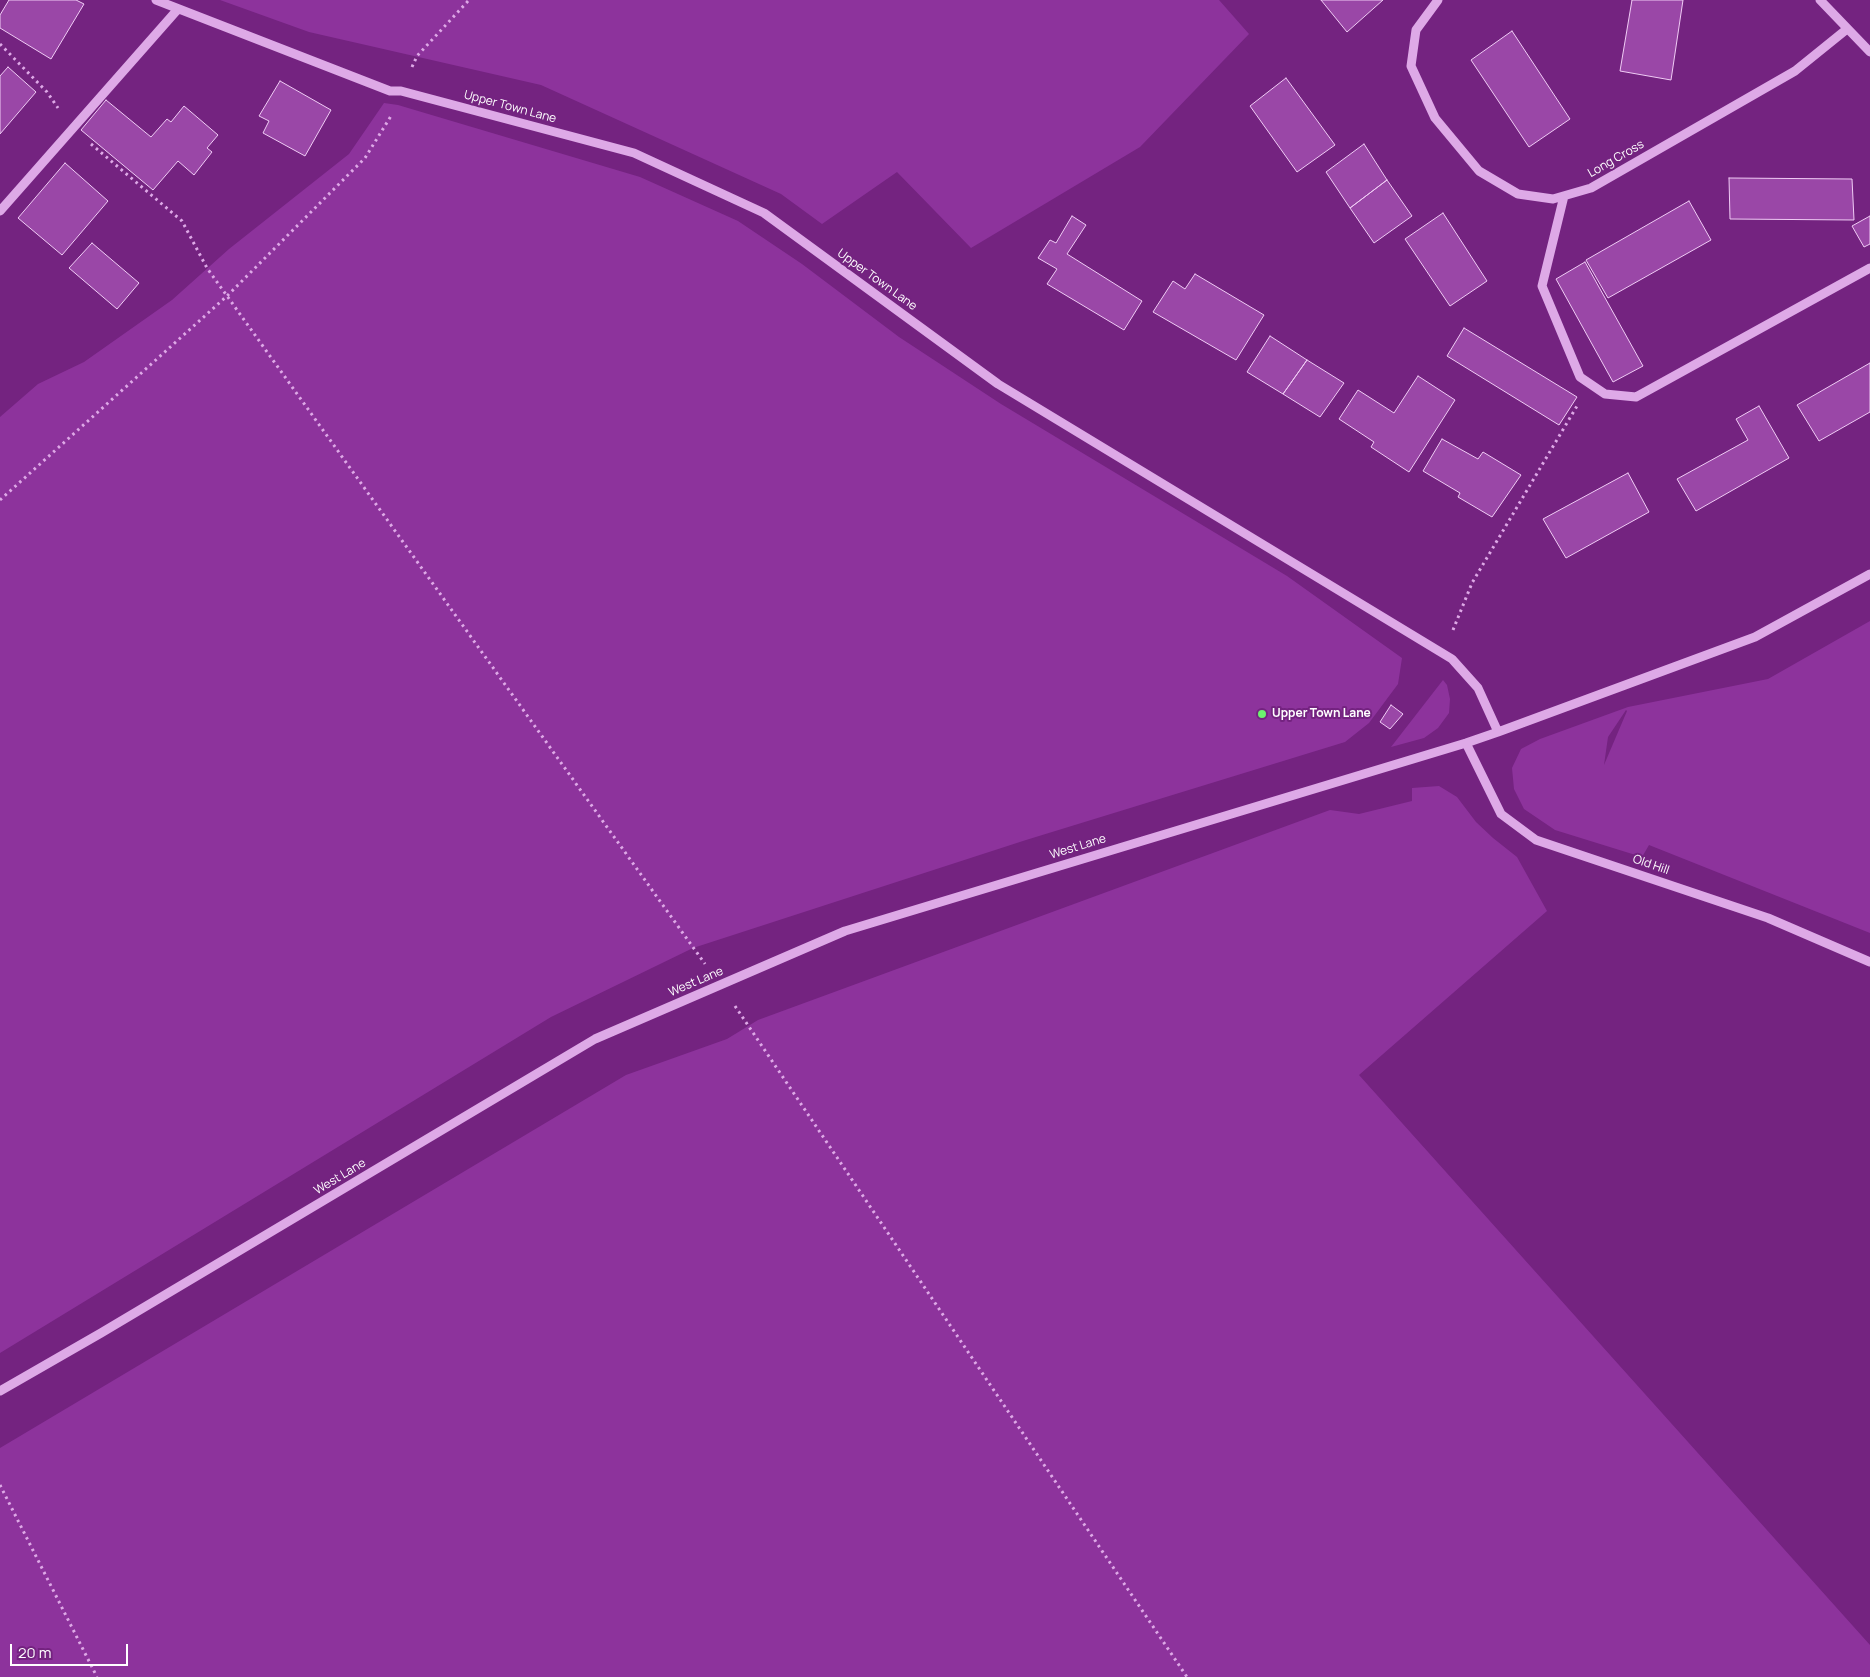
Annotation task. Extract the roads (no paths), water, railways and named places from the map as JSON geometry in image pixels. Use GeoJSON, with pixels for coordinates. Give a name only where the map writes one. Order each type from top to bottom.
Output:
{"type":"FeatureCollection","features":[{"type":"Feature","properties":{"kind":"street","name":"Upper Town Lane"},"geometry":{"type":"LineString","coordinates":[[156,0],[390,90],[634,153],[764,213],[998,384],[1452,659],[1478,688],[1498,732]]}},
{"type":"Feature","properties":{"kind":"street","name":"Long Cross"},"geometry":{"type":"LineString","coordinates":[[1438,0],[1416,30],[1411,66],[1435,118],[1479,171],[1518,194],[1553,199],[1591,188],[1795,71],[1847,29]]}},
{"type":"Feature","properties":{"kind":"street"},"geometry":{"type":"LineString","coordinates":[[1820,0],[1870,52]]}},
{"type":"Feature","properties":{"kind":"street"},"geometry":{"type":"LineString","coordinates":[[0,211],[178,9]]}},
{"type":"Feature","properties":{"kind":"street"},"geometry":{"type":"LineString","coordinates":[[1564,196],[1542,286],[1580,377],[1605,394],[1636,397],[1870,268]]}},
{"type":"Feature","properties":{"kind":"street","name":"West Lane"},"geometry":{"type":"LineString","coordinates":[[0,1391],[118,1323],[595,1039],[845,931],[1498,732],[1755,637],[1870,574]]}},
{"type":"Feature","properties":{"kind":"street","name":"Old Hill"},"geometry":{"type":"LineString","coordinates":[[1466,743],[1501,814],[1536,840],[1768,918],[1870,962]]}},
{"type":"Feature","properties":{"kind":"place","name":"Upper Town Lane"},"geometry":{"type":"Point","coordinates":[1262,714]}}]}
